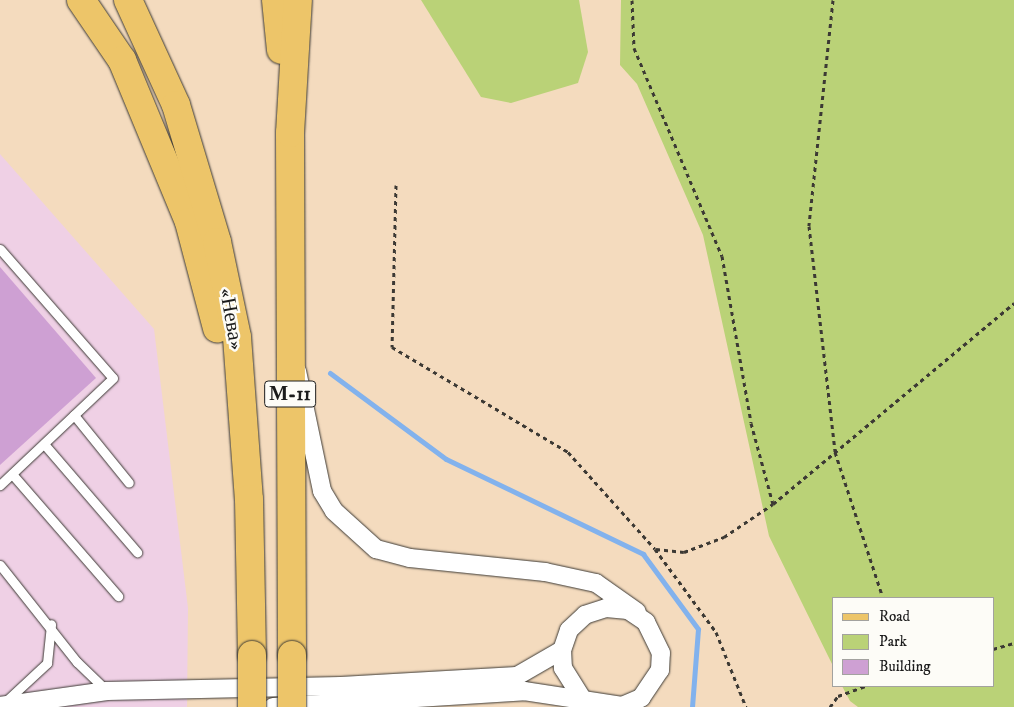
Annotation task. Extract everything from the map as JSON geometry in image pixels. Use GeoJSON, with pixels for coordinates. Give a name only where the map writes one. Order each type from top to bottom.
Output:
{"type":"FeatureCollection","features":[{"type":"Feature","properties":{"kind":"main road","name":"М-11"},"geometry":{"type":"LineString","coordinates":[[81,0],[122,60],[189,222],[241,404]]}},
{"type":"Feature","properties":{"kind":"main road","name":"«Нева»"},"geometry":{"type":"LineString","coordinates":[[128,0],[176,105],[217,242],[237,336],[249,499],[252,707]]}},
{"type":"Feature","properties":{"kind":"main road","name":"М-11"},"geometry":{"type":"LineString","coordinates":[[276,0],[290,133]]}},
{"type":"Feature","properties":{"kind":"main road","name":"М-11"},"geometry":{"type":"LineString","coordinates":[[292,707],[290,133],[298,0]]}},
{"type":"Feature","properties":{"kind":"street"},"geometry":{"type":"LineString","coordinates":[[273,707],[524,691],[582,698],[601,706],[622,706],[638,702],[653,686],[661,652],[646,622],[628,602],[596,583],[545,572],[410,558],[376,549],[334,511],[322,492],[306,397],[290,350]]}},
{"type":"Feature","properties":{"kind":"street"},"geometry":{"type":"LineString","coordinates":[[582,698],[570,685],[562,650],[570,630],[585,615],[599,610],[628,610],[646,622]]}},
{"type":"Feature","properties":{"kind":"street"},"geometry":{"type":"LineString","coordinates":[[1,705],[107,691],[341,686],[517,676],[562,650]]}},
{"type":"Feature","properties":{"kind":"lane"},"geometry":{"type":"LineString","coordinates":[[0,249],[113,378],[0,485]]}},
{"type":"Feature","properties":{"kind":"lane"},"geometry":{"type":"LineString","coordinates":[[74,415],[129,483]]}},
{"type":"Feature","properties":{"kind":"lane"},"geometry":{"type":"LineString","coordinates":[[44,444],[137,552]]}},
{"type":"Feature","properties":{"kind":"lane"},"geometry":{"type":"LineString","coordinates":[[12,474],[118,596]]}},
{"type":"Feature","properties":{"kind":"lane"},"geometry":{"type":"LineString","coordinates":[[0,565],[51,624],[77,662],[107,691]]}},
{"type":"Feature","properties":{"kind":"lane"},"geometry":{"type":"LineString","coordinates":[[1,705],[46,663],[51,624]]}},
{"type":"Feature","properties":{"kind":"path"},"geometry":{"type":"LineString","coordinates":[[632,0],[634,48],[722,256],[752,423],[773,504]]}},
{"type":"Feature","properties":{"kind":"path"},"geometry":{"type":"LineString","coordinates":[[833,0],[809,226],[835,452],[883,597]]}},
{"type":"Feature","properties":{"kind":"path"},"geometry":{"type":"LineString","coordinates":[[396,185],[392,347],[568,452],[654,549],[716,632],[746,707]]}},
{"type":"Feature","properties":{"kind":"path"},"geometry":{"type":"LineString","coordinates":[[654,549],[684,552],[724,537],[773,504],[1014,303]]}},
{"type":"Feature","properties":{"kind":"path"},"geometry":{"type":"LineString","coordinates":[[994,648],[1014,643]]}},
{"type":"Feature","properties":{"kind":"path"},"geometry":{"type":"LineString","coordinates":[[830,707],[838,696],[862,687]]}},
{"type":"Feature","properties":{"kind":"shaded area"},"geometry":{"type":"Polygon","coordinates":[[[0,154],[154,329],[188,608],[187,707],[0,707],[0,154]]]}},
{"type":"Feature","properties":{"kind":"green space"},"geometry":{"type":"Polygon","coordinates":[[[421,0],[579,0],[588,52],[578,83],[511,103],[481,97],[421,0]]]}},
{"type":"Feature","properties":{"kind":"green space"},"geometry":{"type":"Polygon","coordinates":[[[621,0],[1014,0],[1014,707],[858,707],[850,701],[843,687],[994,687],[994,597],[832,597],[832,664],[769,536],[703,235],[637,84],[620,65],[621,0]]]}},
{"type":"Feature","properties":{"kind":"building"},"geometry":{"type":"Polygon","coordinates":[[[0,267],[96,378],[0,465],[0,267]]]}},
{"type":"Feature","properties":{"kind":"waterway"},"geometry":{"type":"LineString","coordinates":[[330,373],[446,459],[643,554],[698,629],[692,707]]}}]}
